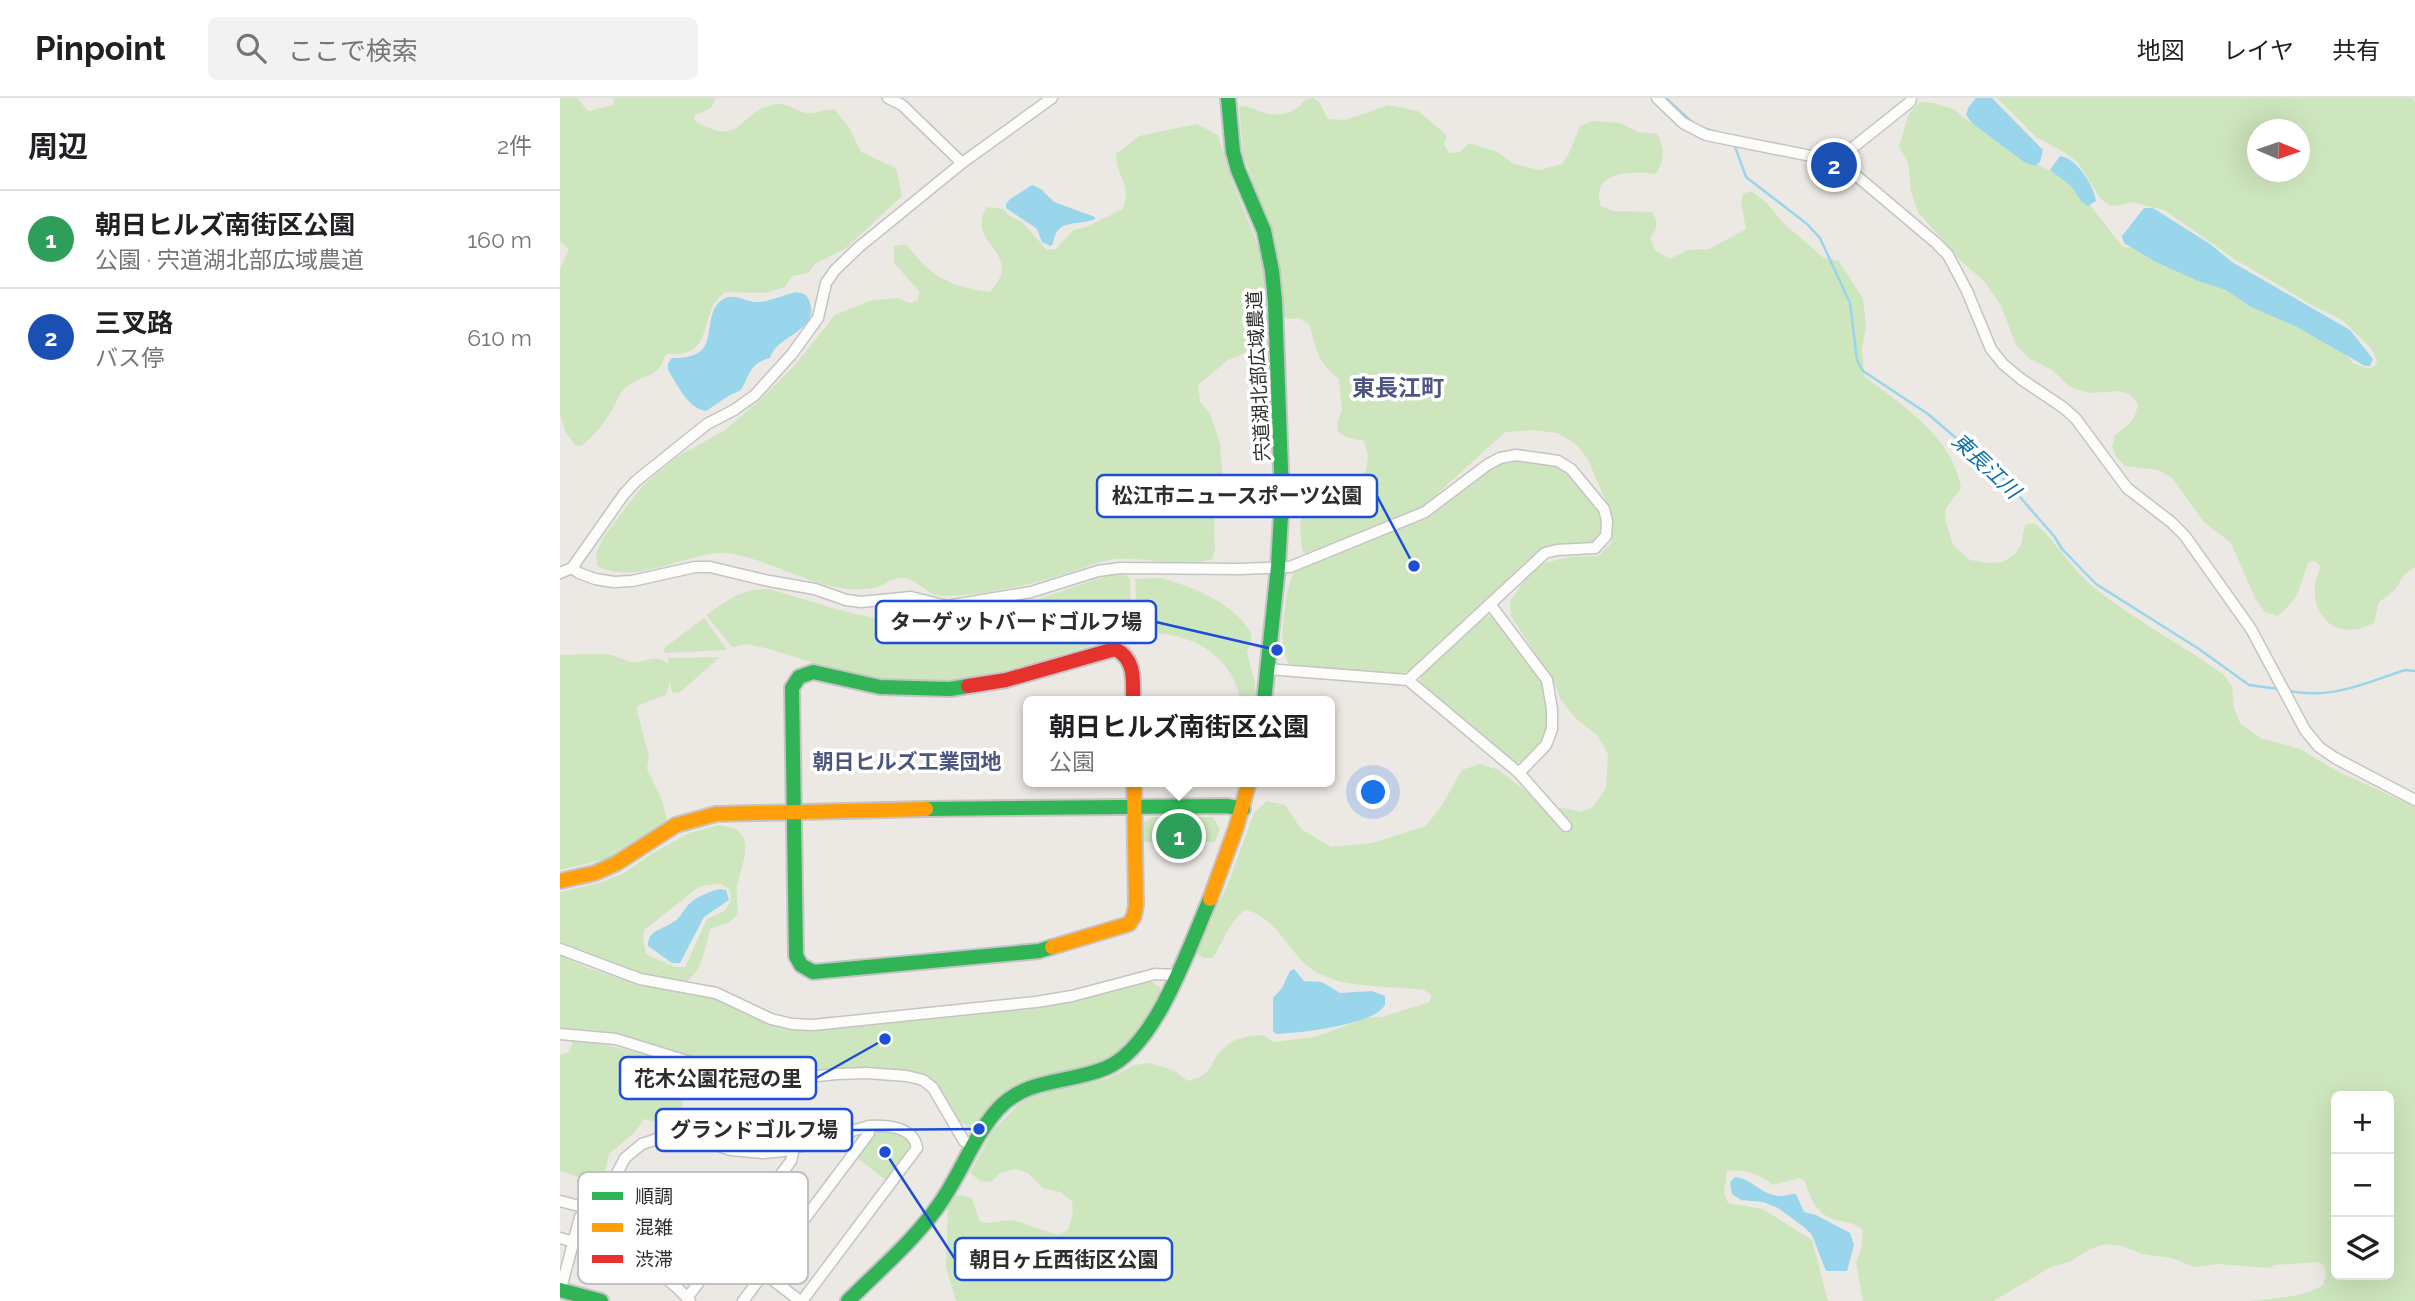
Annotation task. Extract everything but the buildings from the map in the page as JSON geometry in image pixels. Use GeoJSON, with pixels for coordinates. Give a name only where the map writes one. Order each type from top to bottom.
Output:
{"type":"FeatureCollection","features":[{"type":"Feature","properties":{"kind":"street"},"geometry":{"type":"LineString","coordinates":[[888,98],[901,105],[962,163]]}},
{"type":"Feature","properties":{"kind":"street"},"geometry":{"type":"LineString","coordinates":[[560,573],[572,568],[636,481],[707,424],[755,395],[792,354],[818,318],[826,283],[835,270],[859,247],[962,163],[1052,98]]}},
{"type":"Feature","properties":{"kind":"street","name":"宍道湖北部広域農道"},"geometry":{"type":"LineString","coordinates":[[1228,98],[1233,152],[1264,232],[1272,271],[1282,465],[1278,567],[1265,696]]}},
{"type":"Feature","properties":{"kind":"street"},"geometry":{"type":"LineString","coordinates":[[1657,98],[1683,123],[1706,135],[1836,161],[1948,255],[1967,291],[1982,331],[1997,356],[2021,379],[2064,408],[2081,426],[2127,488],[2185,536],[2251,629],[2305,730],[2319,747],[2415,800]]}},
{"type":"Feature","properties":{"kind":"street"},"geometry":{"type":"LineString","coordinates":[[1836,161],[1910,102],[1911,98]]}},
{"type":"Feature","properties":{"kind":"street"},"geometry":{"type":"LineString","coordinates":[[572,568],[587,576],[614,582],[632,581],[695,567],[710,567],[815,589],[846,600],[861,602],[911,597],[947,606],[1031,592],[1098,571],[1119,568],[1290,567],[1425,512],[1500,458],[1516,455],[1558,461],[1571,469],[1604,509],[1607,521],[1606,536],[1595,548],[1545,553],[1408,680]]}},
{"type":"Feature","properties":{"kind":"street"},"geometry":{"type":"LineString","coordinates":[[1490,604],[1547,680],[1551,701],[1552,729],[1546,745],[1519,773]]}},
{"type":"Feature","properties":{"kind":"street"},"geometry":{"type":"LineString","coordinates":[[1133,696],[1132,664],[1125,653],[1115,649],[1006,680],[950,689],[880,687],[818,673],[806,673],[796,680],[792,688],[795,953],[802,968],[813,972],[1039,951],[1129,924],[1136,905],[1134,787]]}},
{"type":"Feature","properties":{"kind":"street"},"geometry":{"type":"LineString","coordinates":[[1268,669],[1408,680],[1519,773],[1566,826]]}},
{"type":"Feature","properties":{"kind":"street"},"geometry":{"type":"LineString","coordinates":[[848,1301],[935,1209],[994,1115],[1008,1099],[1022,1089],[1040,1082],[1095,1072],[1118,1061],[1143,1037],[1176,975],[1217,881],[1243,809],[1248,787]]}},
{"type":"Feature","properties":{"kind":"street"},"geometry":{"type":"LineString","coordinates":[[560,881],[595,873],[617,863],[676,825],[699,817],[740,812],[1227,806],[1243,809]]}},
{"type":"Feature","properties":{"kind":"street"},"geometry":{"type":"LineString","coordinates":[[560,949],[639,979],[716,993],[771,1019],[813,1025],[1037,1002],[1072,996],[1155,974],[1176,975]]}},
{"type":"Feature","properties":{"kind":"street"},"geometry":{"type":"LineString","coordinates":[[560,1034],[616,1039],[650,1048],[742,1082],[866,1073],[908,1076],[923,1080],[933,1088],[964,1140],[974,1147]]}},
{"type":"Feature","properties":{"kind":"street"},"geometry":{"type":"LineString","coordinates":[[618,1172],[632,1151],[642,1144],[660,1138],[694,1138],[749,1153],[783,1151],[869,1126],[882,1125],[908,1133],[916,1140],[917,1149],[801,1301],[778,1284]]}},
{"type":"Feature","properties":{"kind":"street"},"geometry":{"type":"LineString","coordinates":[[808,1216],[869,1133],[869,1126]]}},
{"type":"Feature","properties":{"kind":"street"},"geometry":{"type":"LineString","coordinates":[[782,1172],[791,1161],[794,1148]]}},
{"type":"Feature","properties":{"kind":"street"},"geometry":{"type":"LineString","coordinates":[[560,1201],[578,1206]]}},
{"type":"Feature","properties":{"kind":"street"},"geometry":{"type":"LineString","coordinates":[[578,1223],[560,1291],[601,1301]]}},
{"type":"Feature","properties":{"kind":"street"},"geometry":{"type":"LineString","coordinates":[[560,1238],[578,1243]]}},
{"type":"Feature","properties":{"kind":"street"},"geometry":{"type":"LineString","coordinates":[[674,1284],[689,1300],[700,1284]]}},
{"type":"Feature","properties":{"kind":"street"},"geometry":{"type":"LineString","coordinates":[[743,1301],[757,1284]]}},
{"type":"Feature","properties":{"kind":"green space"},"geometry":{"type":"Polygon","coordinates":[[[560,98],[577,98],[588,111],[613,105],[614,98],[716,98],[711,108],[695,115],[694,120],[722,131],[731,130],[754,113],[777,104],[808,113],[835,110],[850,129],[861,152],[896,168],[902,196],[845,249],[815,264],[809,273],[792,276],[785,287],[766,293],[725,292],[713,305],[701,340],[696,346],[681,354],[668,354],[654,373],[630,384],[621,393],[599,429],[581,446],[575,445],[566,433],[560,415],[560,269],[569,249],[560,241],[560,98]]]}},
{"type":"Feature","properties":{"kind":"green space"},"geometry":{"type":"Polygon","coordinates":[[[1313,98],[1319,102],[1328,119],[1346,120],[1388,105],[1418,111],[1447,135],[1444,144],[1449,153],[1460,152],[1469,143],[1497,152],[1514,164],[1539,170],[1562,164],[1580,126],[1593,121],[1620,123],[1639,132],[1657,134],[1663,154],[1656,174],[1615,176],[1601,186],[1599,194],[1601,206],[1613,211],[1652,212],[1657,225],[1650,238],[1655,250],[1670,259],[1687,250],[1709,249],[1746,229],[1741,202],[1743,194],[1751,191],[1824,258],[1839,261],[1863,299],[1866,324],[1862,349],[1864,376],[1924,424],[1948,453],[1956,470],[1961,488],[1946,508],[1945,519],[1953,545],[1970,560],[2003,562],[2015,554],[2021,544],[2025,525],[2034,523],[2097,590],[2224,675],[2232,686],[2234,708],[2240,723],[2260,738],[2300,749],[2335,770],[2415,807],[2415,1301],[2252,1301],[2307,1293],[2323,1285],[2325,1266],[2318,1262],[2275,1265],[2269,1268],[2218,1264],[2195,1267],[2171,1258],[2105,1244],[2090,1249],[2071,1261],[2049,1268],[1994,1301],[1863,1301],[1856,1262],[1861,1250],[1863,1230],[1853,1224],[1829,1218],[1819,1210],[1805,1181],[1799,1178],[1773,1185],[1752,1173],[1727,1171],[1724,1193],[1728,1203],[1763,1209],[1812,1240],[1828,1301],[956,1301],[946,1267],[948,1207],[956,1196],[972,1198],[979,1220],[984,1223],[1013,1220],[1058,1235],[1068,1230],[1073,1212],[1072,1201],[1060,1192],[1043,1188],[1028,1173],[1016,1169],[1000,1173],[991,1182],[980,1181],[970,1173],[993,1130],[1019,1104],[1050,1086],[1107,1079],[1135,1065],[1150,1063],[1173,1070],[1188,1081],[1204,1075],[1220,1052],[1238,1039],[1263,1035],[1273,1042],[1315,1037],[1369,1017],[1382,1017],[1430,1002],[1431,995],[1424,990],[1348,983],[1321,974],[1304,963],[1263,917],[1245,910],[1230,927],[1212,958],[1203,958],[1197,953],[1227,886],[1254,813],[1267,801],[1285,805],[1301,829],[1331,847],[1372,843],[1426,826],[1442,805],[1462,770],[1480,764],[1499,770],[1548,809],[1563,808],[1581,812],[1593,807],[1606,788],[1608,754],[1597,735],[1576,719],[1561,700],[1553,681],[1511,616],[1510,601],[1524,581],[1544,563],[1569,557],[1599,556],[1612,542],[1612,515],[1588,460],[1577,445],[1558,433],[1533,430],[1505,432],[1423,507],[1314,551],[1305,553],[1302,550],[1300,523],[1308,509],[1366,471],[1368,455],[1364,441],[1346,437],[1338,432],[1337,424],[1342,410],[1339,379],[1327,368],[1319,355],[1310,325],[1298,318],[1288,319],[1282,314],[1280,269],[1266,216],[1243,155],[1239,106],[1267,114],[1280,114],[1292,111],[1306,99],[1313,98]]]}},
{"type":"Feature","properties":{"kind":"green space"},"geometry":{"type":"Polygon","coordinates":[[[1997,98],[2412,98],[2415,102],[2415,567],[2405,574],[2394,591],[2379,602],[2374,623],[2345,630],[2326,620],[2316,601],[2316,578],[2321,567],[2315,561],[2309,562],[2297,594],[2289,606],[2278,616],[2265,612],[2255,598],[2231,543],[2204,522],[2172,478],[2158,470],[2125,466],[2116,457],[2112,447],[2115,435],[2130,422],[2138,404],[2131,395],[2120,391],[2089,393],[2070,387],[2052,370],[2029,358],[2016,345],[2001,306],[1985,282],[1962,262],[1918,212],[1911,192],[1908,162],[1899,146],[1909,114],[1920,102],[1954,109],[2027,159],[2062,177],[2085,199],[2123,247],[2139,248],[2230,290],[2337,345],[2353,363],[2369,369],[2376,365],[2371,348],[2342,320],[2233,258],[2164,210],[2131,202],[2110,206],[2100,198],[2078,163],[2066,153],[2036,137],[1997,98]]]}},
{"type":"Feature","properties":{"kind":"green space"},"geometry":{"type":"Polygon","coordinates":[[[1197,124],[1218,135],[1267,275],[1270,315],[1264,339],[1250,351],[1228,360],[1198,385],[1200,401],[1210,414],[1220,443],[1223,483],[1216,506],[1215,550],[1212,559],[1189,563],[1110,560],[1018,586],[941,596],[905,578],[869,589],[832,586],[744,556],[723,553],[637,572],[610,571],[597,566],[596,554],[604,536],[643,485],[677,457],[725,430],[760,400],[794,366],[835,315],[869,301],[897,298],[910,303],[918,300],[919,291],[894,263],[894,246],[906,244],[933,273],[952,283],[990,292],[1000,278],[1002,267],[983,230],[982,220],[987,207],[1004,209],[1009,216],[1022,222],[1047,250],[1056,249],[1073,230],[1086,227],[1123,209],[1126,192],[1116,154],[1139,136],[1197,124]]]}},
{"type":"Feature","properties":{"kind":"green space"},"geometry":{"type":"Polygon","coordinates":[[[1515,460],[1549,461],[1564,467],[1604,516],[1604,533],[1598,542],[1536,555],[1412,669],[1399,675],[1299,667],[1288,663],[1283,649],[1284,618],[1289,584],[1296,570],[1424,517],[1493,466],[1515,460]]]}},
{"type":"Feature","properties":{"kind":"green space"},"geometry":{"type":"Polygon","coordinates":[[[1125,574],[1130,579],[1132,634],[993,673],[945,681],[898,681],[852,673],[747,644],[732,647],[706,615],[743,593],[769,589],[878,619],[921,623],[948,621],[1002,610],[1106,576],[1125,574]]]}},
{"type":"Feature","properties":{"kind":"green space"},"geometry":{"type":"Polygon","coordinates":[[[1161,578],[1187,586],[1213,598],[1236,614],[1252,635],[1247,652],[1256,696],[1239,696],[1227,669],[1203,647],[1173,636],[1138,633],[1135,579],[1161,578]]]}},
{"type":"Feature","properties":{"kind":"green space"},"geometry":{"type":"Polygon","coordinates":[[[1484,616],[1496,618],[1543,680],[1550,722],[1542,743],[1523,762],[1511,763],[1421,686],[1420,674],[1484,616]]]}},
{"type":"Feature","properties":{"kind":"green space"},"geometry":{"type":"Polygon","coordinates":[[[704,618],[727,650],[665,653],[664,648],[704,618]]]}},
{"type":"Feature","properties":{"kind":"green space"},"geometry":{"type":"Polygon","coordinates":[[[560,655],[611,655],[632,662],[659,659],[668,664],[668,658],[720,657],[679,693],[672,692],[670,681],[666,695],[637,706],[649,756],[647,769],[667,818],[663,826],[610,858],[560,870],[560,655]]]}},
{"type":"Feature","properties":{"kind":"green space"},"geometry":{"type":"Polygon","coordinates":[[[1152,817],[1213,817],[1220,829],[1215,842],[1139,842],[1139,825],[1152,817]]]}},
{"type":"Feature","properties":{"kind":"green space"},"geometry":{"type":"Polygon","coordinates":[[[719,825],[729,827],[741,834],[745,847],[737,886],[738,914],[730,922],[710,929],[703,958],[697,971],[687,981],[638,975],[560,946],[560,892],[599,883],[622,874],[689,833],[719,825]],[[722,885],[700,886],[644,930],[646,954],[675,967],[685,967],[707,919],[728,907],[731,894],[722,885]]]}},
{"type":"Feature","properties":{"kind":"green space"},"geometry":{"type":"Polygon","coordinates":[[[560,956],[632,982],[697,992],[767,1023],[809,1030],[893,1021],[1148,980],[1160,987],[1161,994],[1139,1033],[1116,1057],[1102,1064],[1014,1087],[1000,1098],[982,1121],[969,1126],[959,1121],[933,1082],[911,1072],[834,1068],[766,1078],[743,1078],[727,1074],[684,1054],[619,1035],[560,1029],[560,956]]]}},
{"type":"Feature","properties":{"kind":"green space"},"geometry":{"type":"Polygon","coordinates":[[[573,1041],[603,1045],[630,1050],[684,1069],[682,1113],[672,1126],[644,1119],[634,1133],[609,1154],[605,1172],[578,1172],[578,1177],[560,1171],[560,1055],[569,1052],[573,1041]]]}},
{"type":"Feature","properties":{"kind":"green space"},"geometry":{"type":"Polygon","coordinates":[[[877,1129],[904,1135],[913,1145],[887,1181],[856,1157],[877,1129]]]}},
{"type":"Feature","properties":{"kind":"water"},"geometry":{"type":"Polygon","coordinates":[[[1976,98],[1992,98],[2043,150],[2040,162],[2035,166],[2024,162],[1972,123],[1966,115],[1976,98]]]}},
{"type":"Feature","properties":{"kind":"water"},"geometry":{"type":"Polygon","coordinates":[[[2060,156],[2073,162],[2084,174],[2096,201],[2088,206],[2082,202],[2071,186],[2050,170],[2060,156]]]}},
{"type":"Feature","properties":{"kind":"water"},"geometry":{"type":"Polygon","coordinates":[[[1032,185],[1041,189],[1054,202],[1095,219],[1063,226],[1050,246],[1042,242],[1037,229],[1006,208],[1010,199],[1032,185]]]}},
{"type":"Feature","properties":{"kind":"water"},"geometry":{"type":"Polygon","coordinates":[[[2144,208],[2153,208],[2210,244],[2232,262],[2350,330],[2373,359],[2370,366],[2365,366],[2297,327],[2251,307],[2226,290],[2156,262],[2124,243],[2122,236],[2144,208]]]}},
{"type":"Feature","properties":{"kind":"water"},"geometry":{"type":"Polygon","coordinates":[[[796,292],[805,295],[809,300],[811,315],[808,322],[780,344],[770,358],[754,366],[741,390],[706,411],[688,401],[668,370],[668,363],[672,358],[689,357],[700,352],[708,336],[711,317],[722,300],[735,297],[759,302],[796,292]]]}},
{"type":"Feature","properties":{"kind":"water"},"geometry":{"type":"Polygon","coordinates":[[[719,889],[726,890],[729,900],[704,917],[680,963],[672,963],[648,946],[653,933],[677,919],[692,901],[719,889]]]}},
{"type":"Feature","properties":{"kind":"water"},"geometry":{"type":"Polygon","coordinates":[[[1294,969],[1304,981],[1322,982],[1340,993],[1372,991],[1385,996],[1385,1005],[1367,1018],[1352,1023],[1276,1034],[1273,1031],[1273,998],[1294,969]]]}},
{"type":"Feature","properties":{"kind":"water"},"geometry":{"type":"Polygon","coordinates":[[[1735,1177],[1773,1195],[1796,1194],[1804,1212],[1816,1215],[1850,1233],[1854,1245],[1847,1271],[1826,1271],[1812,1235],[1778,1208],[1763,1202],[1741,1200],[1732,1194],[1730,1182],[1735,1177]]]}},
{"type":"Feature","properties":{"kind":"waterway","name":"東長江川"},"geometry":{"type":"LineString","coordinates":[[1666,98],[1693,123]]}},
{"type":"Feature","properties":{"kind":"waterway","name":"東長江川"},"geometry":{"type":"LineString","coordinates":[[1703,128],[1720,133]]}},
{"type":"Feature","properties":{"kind":"waterway","name":"東長江川"},"geometry":{"type":"LineString","coordinates":[[1734,144],[1746,177],[1807,224],[1820,238],[1850,303],[1857,360],[1863,371],[1928,414],[2006,481],[2062,549],[2096,584],[2199,649],[2249,685],[2279,689]]}},
{"type":"Feature","properties":{"kind":"waterway","name":"東長江川"},"geometry":{"type":"LineString","coordinates":[[2286,690],[2302,693],[2332,692],[2405,670],[2415,671]]}},
{"type":"Feature","properties":{"kind":"traffic: fast"},"geometry":{"type":"LineString","coordinates":[[1228,98],[1233,152],[1264,231],[1275,302],[1282,498],[1265,696]]}},
{"type":"Feature","properties":{"kind":"traffic: fast"},"geometry":{"type":"LineString","coordinates":[[968,686],[950,689],[880,687],[813,672],[799,677],[792,688],[796,956],[801,965],[813,972],[1039,951],[1052,947]]}},
{"type":"Feature","properties":{"kind":"traffic: fast"},"geometry":{"type":"LineString","coordinates":[[926,809],[1227,806],[1243,809]]}},
{"type":"Feature","properties":{"kind":"traffic: fast"},"geometry":{"type":"LineString","coordinates":[[848,1301],[926,1221],[944,1197],[981,1132],[998,1109],[1022,1091],[1092,1073],[1124,1057],[1140,1039],[1169,994],[1210,899]]}},
{"type":"Feature","properties":{"kind":"traffic: fast"},"geometry":{"type":"LineString","coordinates":[[560,1290],[601,1301]]}},
{"type":"Feature","properties":{"kind":"traffic: slow"},"geometry":{"type":"LineString","coordinates":[[1052,947],[1129,924],[1134,916],[1134,787]]}},
{"type":"Feature","properties":{"kind":"traffic: slow"},"geometry":{"type":"LineString","coordinates":[[1210,899],[1248,787]]}},
{"type":"Feature","properties":{"kind":"traffic: slow"},"geometry":{"type":"LineString","coordinates":[[560,881],[595,873],[617,863],[676,825],[716,814],[926,809]]}},
{"type":"Feature","properties":{"kind":"traffic: jam"},"geometry":{"type":"LineString","coordinates":[[968,686],[1006,680],[1115,649],[1122,653],[1130,665],[1133,696]]}},
{"type":"Feature","properties":{"kind":"place","name":"三叉路"},"geometry":{"type":"Point","coordinates":[1834,165]}},
{"type":"Feature","properties":{"kind":"place","name":"松江市ニュースポーツ公園"},"geometry":{"type":"Point","coordinates":[1414,566]}},
{"type":"Feature","properties":{"kind":"place","name":"ターゲットバードゴルフ場"},"geometry":{"type":"Point","coordinates":[1277,650]}},
{"type":"Feature","properties":{"kind":"place","name":"朝日ヒルズ南街区公園"},"geometry":{"type":"Point","coordinates":[1179,836]}},
{"type":"Feature","properties":{"kind":"place","name":"花木公園花冠の里"},"geometry":{"type":"Point","coordinates":[885,1039]}},
{"type":"Feature","properties":{"kind":"place","name":"グランドゴルフ場"},"geometry":{"type":"Point","coordinates":[979,1129]}},
{"type":"Feature","properties":{"kind":"place","name":"朝日ヶ丘西街区公園"},"geometry":{"type":"Point","coordinates":[885,1152]}},
{"type":"Feature","properties":{"kind":"district","name":"東長江町"},"geometry":{"type":"Point","coordinates":[1398,388]}},
{"type":"Feature","properties":{"kind":"district","name":"朝日ヒルズ工業団地"},"geometry":{"type":"Point","coordinates":[907,762]}}]}
